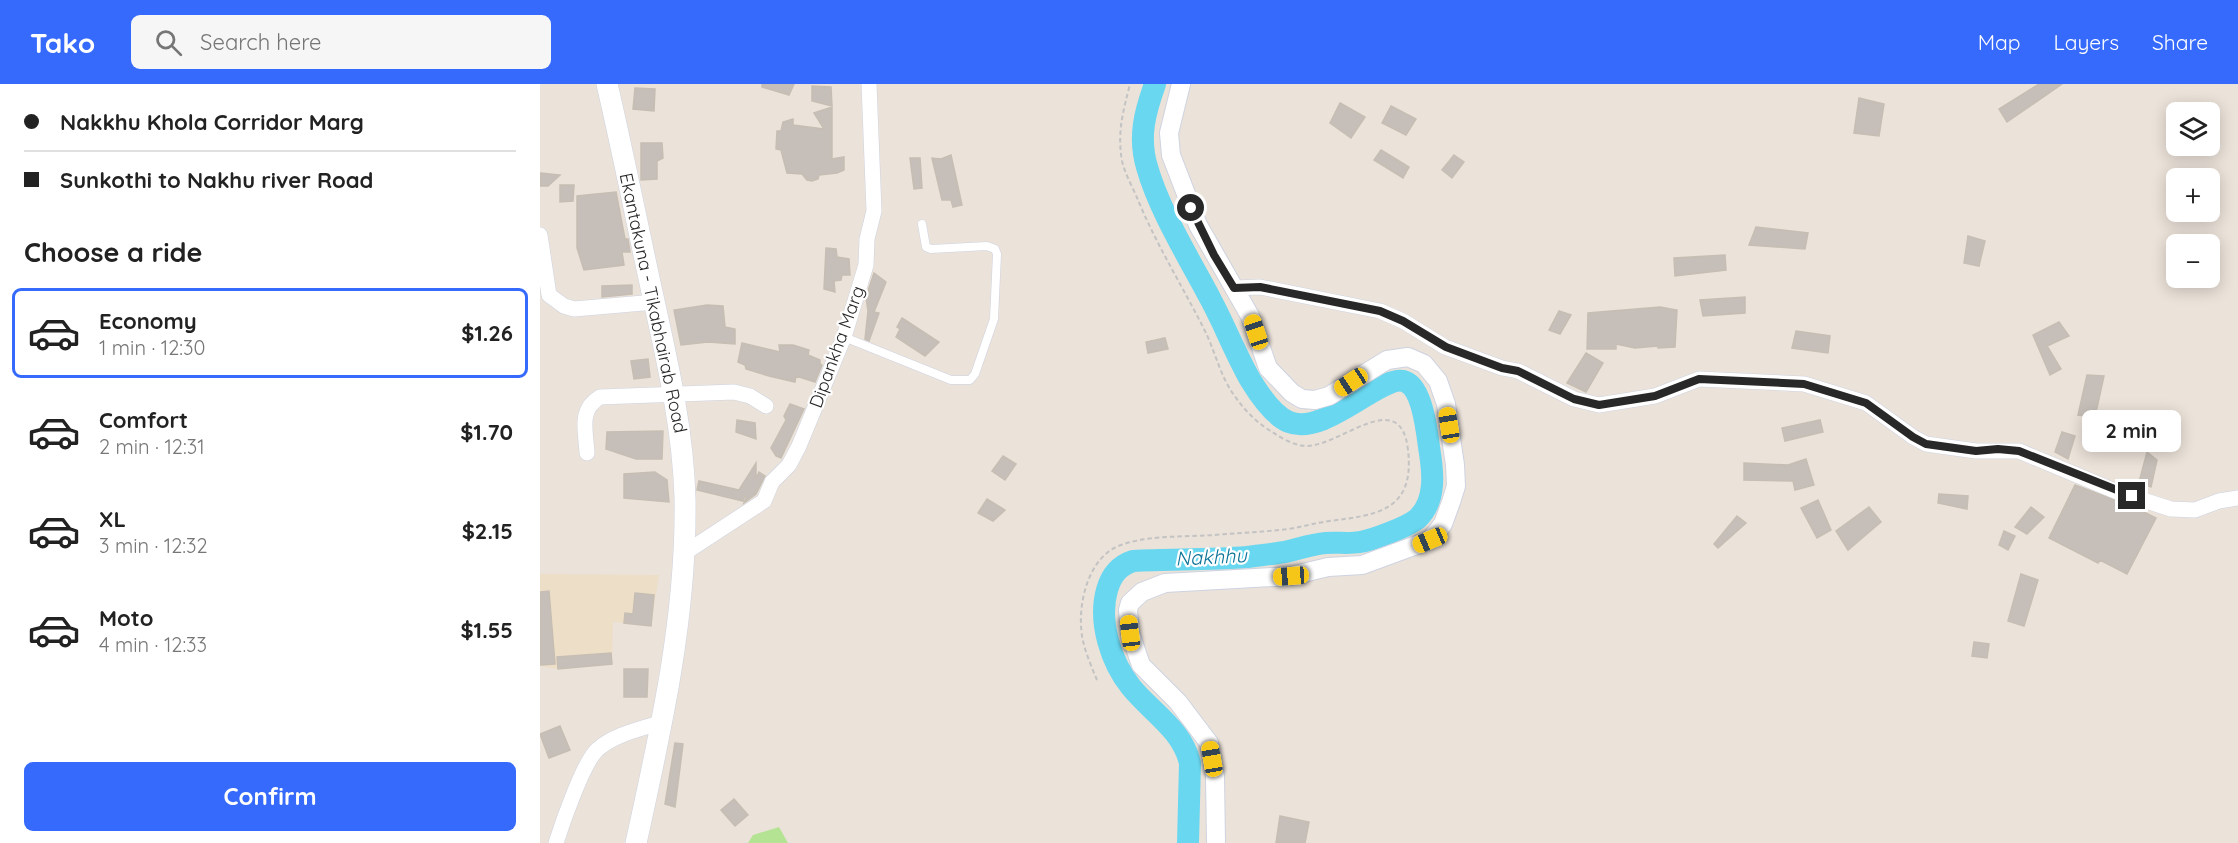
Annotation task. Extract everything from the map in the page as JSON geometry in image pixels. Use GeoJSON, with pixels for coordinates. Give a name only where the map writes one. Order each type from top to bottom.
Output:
{"type":"FeatureCollection","features":[{"type":"Feature","properties":{"kind":"main road","name":"Ekantakuna - Tikabhairab Road"},"geometry":{"type":"LineString","coordinates":[[607,84],[674,395],[681,438],[685,499],[683,554],[673,663],[636,843]]}},
{"type":"Feature","properties":{"kind":"street","name":"Dipankha Marg"},"geometry":{"type":"LineString","coordinates":[[683,554],[764,501],[772,482],[789,465],[799,446],[844,337],[866,266],[867,239],[874,211],[869,84]]}},
{"type":"Feature","properties":{"kind":"street"},"geometry":{"type":"LineString","coordinates":[[1181,84],[1169,133],[1171,155],[1198,225],[1250,316],[1269,368],[1292,393],[1302,399],[1316,400],[1329,396],[1387,360],[1408,357],[1424,364],[1438,381],[1446,404],[1456,486],[1443,524],[1430,540],[1396,554],[1362,565],[1328,567],[1291,576],[1165,584],[1142,592],[1130,603],[1128,610],[1130,633],[1141,665],[1178,702],[1209,743],[1215,776],[1216,843]]}},
{"type":"Feature","properties":{"kind":"street"},"geometry":{"type":"LineString","coordinates":[[540,235],[544,295],[574,309],[654,302]]}},
{"type":"Feature","properties":{"kind":"street"},"geometry":{"type":"LineString","coordinates":[[1234,288],[1260,287],[1380,311],[1403,321],[1446,347],[1502,368],[1518,371],[1574,399],[1599,405],[1655,396],[1699,379],[1804,384],[1866,403],[1926,444],[1976,451],[1998,449],[2019,451],[2115,491],[2171,509],[2195,510],[2219,501],[2238,498]]}},
{"type":"Feature","properties":{"kind":"street"},"geometry":{"type":"LineString","coordinates":[[586,453],[586,409],[590,403],[600,397],[734,392],[750,396],[766,406]]}},
{"type":"Feature","properties":{"kind":"street"},"geometry":{"type":"LineString","coordinates":[[556,843],[567,809],[596,750],[619,736],[662,722]]}},
{"type":"Feature","properties":{"kind":"lane"},"geometry":{"type":"LineString","coordinates":[[844,337],[951,380],[970,380],[975,374],[994,319],[997,254],[995,249],[987,246],[931,249],[927,247],[922,224]]}},
{"type":"Feature","properties":{"kind":"path"},"geometry":{"type":"LineString","coordinates":[[1097,680],[1083,642],[1081,625],[1086,586],[1092,572],[1108,552],[1120,546],[1144,541],[1289,529],[1327,521],[1364,518],[1397,500],[1407,484],[1409,467],[1405,433],[1398,422],[1389,419],[1378,420],[1337,437],[1307,446],[1286,441],[1260,424],[1241,405],[1228,386],[1205,332],[1154,240],[1123,164],[1119,127],[1130,84]]}},
{"type":"Feature","properties":{"kind":"shaded area"},"geometry":{"type":"Polygon","coordinates":[[[540,574],[659,575],[651,626],[613,622],[612,664],[558,669],[540,666],[540,574]]]}},
{"type":"Feature","properties":{"kind":"green space"},"geometry":{"type":"Polygon","coordinates":[[[779,827],[788,843],[748,843],[753,835],[779,827]]]}},
{"type":"Feature","properties":{"kind":"building"},"geometry":{"type":"Polygon","coordinates":[[[762,84],[794,84],[789,95],[762,87],[762,84]]]}},
{"type":"Feature","properties":{"kind":"building"},"geometry":{"type":"Polygon","coordinates":[[[2039,84],[2062,84],[2007,122],[1999,109],[2039,84]]]}},
{"type":"Feature","properties":{"kind":"building"},"geometry":{"type":"Polygon","coordinates":[[[812,86],[831,87],[832,106],[812,101],[812,86]]]}},
{"type":"Feature","properties":{"kind":"building"},"geometry":{"type":"Polygon","coordinates":[[[635,88],[655,89],[654,111],[633,109],[635,88]]]}},
{"type":"Feature","properties":{"kind":"building"},"geometry":{"type":"Polygon","coordinates":[[[1859,98],[1884,104],[1879,136],[1854,133],[1859,98]]]}},
{"type":"Feature","properties":{"kind":"building"},"geometry":{"type":"Polygon","coordinates":[[[1340,103],[1365,117],[1351,138],[1330,123],[1340,103]]]}},
{"type":"Feature","properties":{"kind":"building"},"geometry":{"type":"Polygon","coordinates":[[[1391,106],[1416,119],[1406,135],[1382,123],[1391,106]]]}},
{"type":"Feature","properties":{"kind":"building"},"geometry":{"type":"Polygon","coordinates":[[[832,107],[832,159],[844,157],[844,170],[819,175],[818,179],[812,181],[807,180],[802,174],[787,173],[781,150],[776,149],[777,131],[781,131],[783,122],[793,119],[793,125],[824,129],[814,113],[832,107]]]}},
{"type":"Feature","properties":{"kind":"building"},"geometry":{"type":"Polygon","coordinates":[[[641,143],[662,143],[663,158],[657,161],[657,179],[641,180],[641,143]]]}},
{"type":"Feature","properties":{"kind":"building"},"geometry":{"type":"Polygon","coordinates":[[[1381,150],[1409,167],[1403,178],[1374,160],[1381,150]]]}},
{"type":"Feature","properties":{"kind":"building"},"geometry":{"type":"Polygon","coordinates":[[[951,155],[962,205],[953,207],[951,200],[942,200],[932,158],[941,159],[951,155]]]}},
{"type":"Feature","properties":{"kind":"building"},"geometry":{"type":"Polygon","coordinates":[[[1454,155],[1464,162],[1452,178],[1442,170],[1454,155]]]}},
{"type":"Feature","properties":{"kind":"building"},"geometry":{"type":"Polygon","coordinates":[[[910,158],[920,158],[922,188],[914,189],[910,158]]]}},
{"type":"Feature","properties":{"kind":"building"},"geometry":{"type":"Polygon","coordinates":[[[540,173],[560,175],[548,186],[540,186],[540,173]]]}},
{"type":"Feature","properties":{"kind":"building"},"geometry":{"type":"Polygon","coordinates":[[[560,185],[574,185],[573,201],[560,202],[560,185]]]}},
{"type":"Feature","properties":{"kind":"building"},"geometry":{"type":"Polygon","coordinates":[[[616,192],[625,239],[628,239],[630,252],[622,252],[624,265],[584,270],[577,248],[577,196],[616,192]]]}},
{"type":"Feature","properties":{"kind":"building"},"geometry":{"type":"Polygon","coordinates":[[[1756,227],[1808,233],[1805,249],[1749,245],[1756,227]]]}},
{"type":"Feature","properties":{"kind":"building"},"geometry":{"type":"Polygon","coordinates":[[[1968,236],[1985,241],[1979,266],[1964,263],[1968,236]]]}},
{"type":"Feature","properties":{"kind":"building"},"geometry":{"type":"Polygon","coordinates":[[[826,248],[836,249],[837,257],[849,259],[850,275],[842,275],[841,280],[834,281],[835,292],[824,289],[826,248]]]}},
{"type":"Feature","properties":{"kind":"building"},"geometry":{"type":"Polygon","coordinates":[[[1725,255],[1726,270],[1675,276],[1674,258],[1725,255]]]}},
{"type":"Feature","properties":{"kind":"building"},"geometry":{"type":"Polygon","coordinates":[[[874,273],[886,282],[874,312],[879,313],[869,341],[865,339],[868,311],[866,297],[874,273]]]}},
{"type":"Feature","properties":{"kind":"building"},"geometry":{"type":"Polygon","coordinates":[[[632,285],[632,294],[602,297],[602,286],[632,285]]]}},
{"type":"Feature","properties":{"kind":"building"},"geometry":{"type":"Polygon","coordinates":[[[1745,297],[1745,313],[1703,316],[1700,300],[1745,297]]]}},
{"type":"Feature","properties":{"kind":"building"},"geometry":{"type":"Polygon","coordinates":[[[707,305],[723,306],[725,327],[735,329],[735,344],[708,342],[681,345],[674,310],[707,305]]]}},
{"type":"Feature","properties":{"kind":"building"},"geometry":{"type":"Polygon","coordinates":[[[1660,307],[1677,310],[1675,347],[1635,348],[1616,344],[1616,349],[1587,349],[1588,313],[1660,307]]]}},
{"type":"Feature","properties":{"kind":"building"},"geometry":{"type":"Polygon","coordinates":[[[1559,311],[1571,315],[1560,334],[1549,330],[1559,311]]]}},
{"type":"Feature","properties":{"kind":"building"},"geometry":{"type":"Polygon","coordinates":[[[902,318],[939,342],[925,356],[896,337],[900,329],[897,327],[902,318]]]}},
{"type":"Feature","properties":{"kind":"building"},"geometry":{"type":"Polygon","coordinates":[[[2059,322],[2069,336],[2047,346],[2061,369],[2050,375],[2033,335],[2059,322]]]}},
{"type":"Feature","properties":{"kind":"building"},"geometry":{"type":"Polygon","coordinates":[[[1796,331],[1830,336],[1828,353],[1792,348],[1796,331]]]}},
{"type":"Feature","properties":{"kind":"building"},"geometry":{"type":"Polygon","coordinates":[[[1165,338],[1168,349],[1148,353],[1146,342],[1165,338]]]}},
{"type":"Feature","properties":{"kind":"building"},"geometry":{"type":"Polygon","coordinates":[[[742,343],[780,352],[779,345],[793,345],[809,350],[808,355],[820,360],[822,365],[815,382],[796,376],[795,382],[769,376],[746,369],[745,365],[738,362],[742,343]]]}},
{"type":"Feature","properties":{"kind":"building"},"geometry":{"type":"Polygon","coordinates":[[[1586,353],[1603,363],[1586,392],[1567,383],[1586,353]]]}},
{"type":"Feature","properties":{"kind":"building"},"geometry":{"type":"Polygon","coordinates":[[[648,359],[650,377],[634,379],[631,361],[648,359]]]}},
{"type":"Feature","properties":{"kind":"building"},"geometry":{"type":"Polygon","coordinates":[[[2087,375],[2104,376],[2095,417],[2078,415],[2087,375]]]}},
{"type":"Feature","properties":{"kind":"building"},"geometry":{"type":"Polygon","coordinates":[[[790,404],[804,409],[781,458],[776,456],[771,448],[786,420],[784,416],[790,404]]]}},
{"type":"Feature","properties":{"kind":"building"},"geometry":{"type":"Polygon","coordinates":[[[737,420],[755,423],[756,439],[736,432],[737,420]]]}},
{"type":"Feature","properties":{"kind":"building"},"geometry":{"type":"Polygon","coordinates":[[[1820,420],[1823,432],[1785,441],[1782,428],[1820,420]]]}},
{"type":"Feature","properties":{"kind":"building"},"geometry":{"type":"Polygon","coordinates":[[[2158,421],[2172,425],[2166,438],[2155,436],[2158,421]]]}},
{"type":"Feature","properties":{"kind":"building"},"geometry":{"type":"Polygon","coordinates":[[[663,431],[662,459],[636,459],[606,449],[607,432],[663,431]]]}},
{"type":"Feature","properties":{"kind":"building"},"geometry":{"type":"Polygon","coordinates":[[[2062,432],[2075,436],[2068,459],[2055,452],[2062,432]]]}},
{"type":"Feature","properties":{"kind":"building"},"geometry":{"type":"Polygon","coordinates":[[[2147,452],[2157,460],[2151,487],[2139,482],[2147,452]]]}},
{"type":"Feature","properties":{"kind":"building"},"geometry":{"type":"Polygon","coordinates":[[[1003,456],[1016,464],[1005,480],[992,471],[1003,456]]]}},
{"type":"Feature","properties":{"kind":"building"},"geometry":{"type":"Polygon","coordinates":[[[1806,459],[1814,485],[1795,490],[1793,481],[1744,480],[1744,463],[1788,465],[1806,459]]]}},
{"type":"Feature","properties":{"kind":"building"},"geometry":{"type":"Polygon","coordinates":[[[756,463],[756,478],[759,472],[765,476],[756,494],[744,503],[747,496],[743,501],[697,490],[699,481],[739,490],[756,463]]]}},
{"type":"Feature","properties":{"kind":"building"},"geometry":{"type":"Polygon","coordinates":[[[655,472],[667,480],[669,502],[624,498],[624,474],[655,472]]]}},
{"type":"Feature","properties":{"kind":"building"},"geometry":{"type":"Polygon","coordinates":[[[2075,485],[2156,518],[2127,574],[2100,560],[2098,563],[2049,538],[2075,485]]]}},
{"type":"Feature","properties":{"kind":"building"},"geometry":{"type":"Polygon","coordinates":[[[1939,494],[1968,496],[1967,509],[1938,503],[1939,494]]]}},
{"type":"Feature","properties":{"kind":"building"},"geometry":{"type":"Polygon","coordinates":[[[987,499],[1005,510],[993,521],[978,513],[987,499]]]}},
{"type":"Feature","properties":{"kind":"building"},"geometry":{"type":"Polygon","coordinates":[[[1818,500],[1831,530],[1817,538],[1801,508],[1818,500]]]}},
{"type":"Feature","properties":{"kind":"building"},"geometry":{"type":"Polygon","coordinates":[[[1869,507],[1881,522],[1848,550],[1836,531],[1869,507]]]}},
{"type":"Feature","properties":{"kind":"building"},"geometry":{"type":"Polygon","coordinates":[[[2031,507],[2044,517],[2027,534],[2015,527],[2031,507]]]}},
{"type":"Feature","properties":{"kind":"building"},"geometry":{"type":"Polygon","coordinates":[[[1737,516],[1746,523],[1718,548],[1714,544],[1737,516]]]}},
{"type":"Feature","properties":{"kind":"building"},"geometry":{"type":"Polygon","coordinates":[[[2004,531],[2015,536],[2008,550],[1999,545],[2004,531]]]}},
{"type":"Feature","properties":{"kind":"building"},"geometry":{"type":"Polygon","coordinates":[[[2021,574],[2038,580],[2024,626],[2008,621],[2021,574]]]}},
{"type":"Feature","properties":{"kind":"building"},"geometry":{"type":"Polygon","coordinates":[[[549,591],[555,664],[540,665],[540,592],[549,591]]]}},
{"type":"Feature","properties":{"kind":"building"},"geometry":{"type":"Polygon","coordinates":[[[635,593],[654,595],[651,626],[624,623],[625,613],[633,614],[635,593]]]}},
{"type":"Feature","properties":{"kind":"building"},"geometry":{"type":"Polygon","coordinates":[[[1974,642],[1989,644],[1987,658],[1972,656],[1974,642]]]}},
{"type":"Feature","properties":{"kind":"building"},"geometry":{"type":"Polygon","coordinates":[[[611,653],[612,664],[558,669],[557,657],[611,653]]]}},
{"type":"Feature","properties":{"kind":"building"},"geometry":{"type":"Polygon","coordinates":[[[624,669],[648,669],[647,697],[624,697],[624,669]]]}},
{"type":"Feature","properties":{"kind":"building"},"geometry":{"type":"Polygon","coordinates":[[[560,726],[570,750],[549,758],[540,734],[560,726]]]}},
{"type":"Feature","properties":{"kind":"building"},"geometry":{"type":"Polygon","coordinates":[[[675,743],[683,744],[675,807],[665,804],[675,743]]]}},
{"type":"Feature","properties":{"kind":"building"},"geometry":{"type":"Polygon","coordinates":[[[734,799],[748,815],[735,826],[721,810],[734,799]]]}},
{"type":"Feature","properties":{"kind":"building"},"geometry":{"type":"Polygon","coordinates":[[[1280,816],[1309,822],[1305,843],[1276,843],[1280,816]]]}},
{"type":"Feature","properties":{"kind":"waterway","name":"Nakhhu"},"geometry":{"type":"LineString","coordinates":[[1155,84],[1148,105],[1143,135],[1144,156],[1152,183],[1176,235],[1258,392],[1272,410],[1283,419],[1304,424],[1320,421],[1396,381],[1406,382],[1412,386],[1420,401],[1432,466],[1431,495],[1423,512],[1412,522],[1373,539],[1356,543],[1321,544],[1247,557],[1133,561],[1123,566],[1113,576],[1107,590],[1104,615],[1112,654],[1131,687],[1180,740],[1190,763],[1188,843]]}},
{"type":"Feature","properties":{"kind":"route"},"geometry":{"type":"LineString","coordinates":[[1191,208],[1214,255],[1234,288],[1260,287],[1380,311],[1403,321],[1446,347],[1538,379],[1574,399],[1599,405],[1655,396],[1699,379],[1804,384],[1866,403],[1926,444],[1976,451],[1998,449],[2019,451],[2132,496]]}}]}
